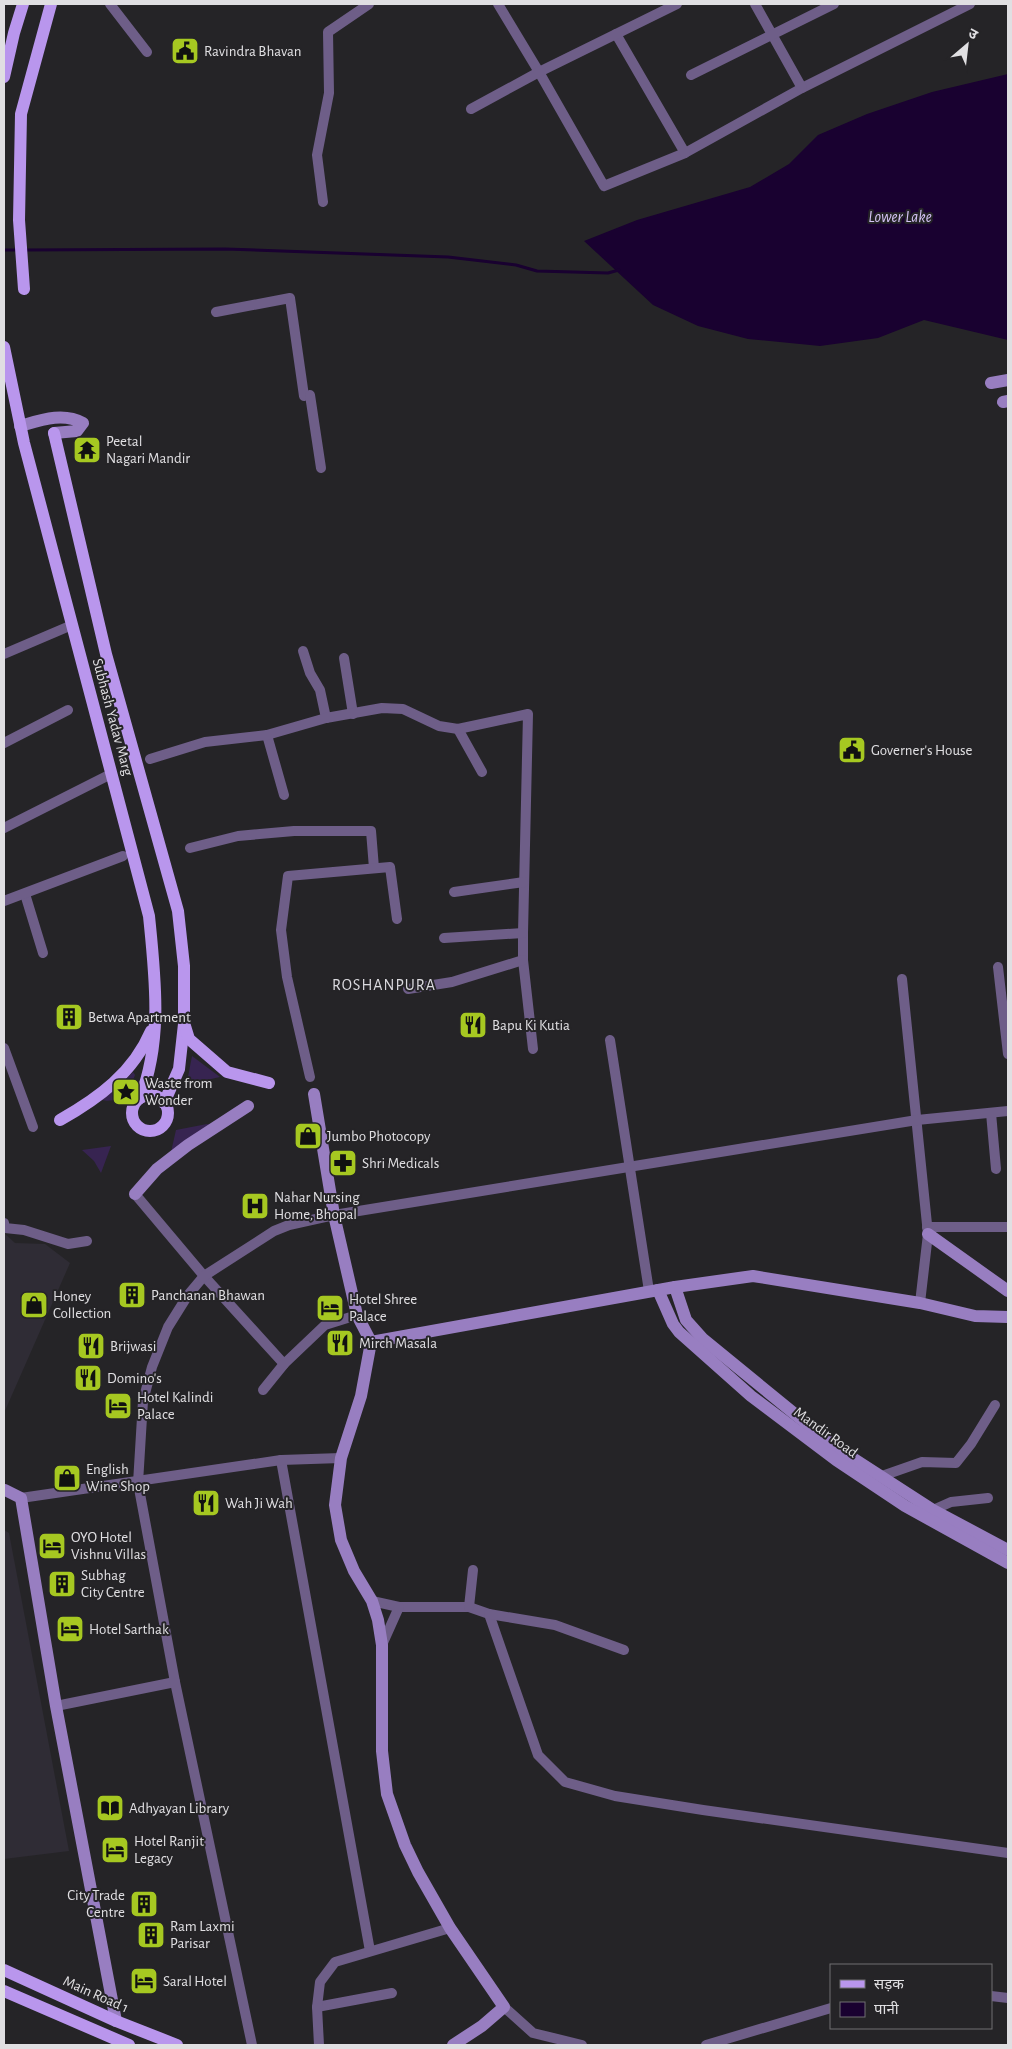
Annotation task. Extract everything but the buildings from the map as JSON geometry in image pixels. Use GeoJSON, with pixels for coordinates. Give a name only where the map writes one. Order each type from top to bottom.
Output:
{"type":"FeatureCollection","features":[{"type":"Feature","properties":{"kind":"main road"},"geometry":{"type":"LineString","coordinates":[[4,77],[23,4]]}},
{"type":"Feature","properties":{"kind":"main road"},"geometry":{"type":"LineString","coordinates":[[24,289],[19,220],[21,114],[51,4]]}},
{"type":"Feature","properties":{"kind":"main road","name":"Subhash Yadav Marg"},"geometry":{"type":"LineString","coordinates":[[4,347],[20,426],[149,916],[154,968],[155,1022],[150,1066],[140,1098]]}},
{"type":"Feature","properties":{"kind":"main road","name":"Subhash Yadav Marg"},"geometry":{"type":"LineString","coordinates":[[54,433],[106,654],[178,911],[184,966],[184,1024],[179,1069],[164,1103]]}},
{"type":"Feature","properties":{"kind":"main road"},"geometry":{"type":"LineString","coordinates":[[60,1120],[96,1098],[116,1082],[146,1044],[155,1022]]}},
{"type":"Feature","properties":{"kind":"main road"},"geometry":{"type":"LineString","coordinates":[[184,1024],[189,1039],[227,1072],[269,1083]]}},
{"type":"Feature","properties":{"kind":"main road"},"geometry":{"type":"LineString","coordinates":[[146,1095],[153,1096],[164,1103],[167,1110],[164,1123],[153,1130],[139,1127],[132,1116],[132,1109],[140,1098],[146,1095]]}},
{"type":"Feature","properties":{"kind":"main road","name":"Main Road 1"},"geometry":{"type":"LineString","coordinates":[[4,1970],[116,2022],[177,2045]]}},
{"type":"Feature","properties":{"kind":"main road"},"geometry":{"type":"LineString","coordinates":[[4,1990],[129,2045]]}},
{"type":"Feature","properties":{"kind":"street"},"geometry":{"type":"LineString","coordinates":[[110,4],[147,52]]}},
{"type":"Feature","properties":{"kind":"street"},"geometry":{"type":"LineString","coordinates":[[323,202],[317,155],[328,93],[328,32],[369,4]]}},
{"type":"Feature","properties":{"kind":"street"},"geometry":{"type":"LineString","coordinates":[[498,4],[604,186],[685,153],[802,88],[970,4]]}},
{"type":"Feature","properties":{"kind":"street"},"geometry":{"type":"LineString","coordinates":[[471,109],[539,72],[677,4]]}},
{"type":"Feature","properties":{"kind":"street"},"geometry":{"type":"LineString","coordinates":[[755,4],[802,88]]}},
{"type":"Feature","properties":{"kind":"street"},"geometry":{"type":"LineString","coordinates":[[691,75],[834,4]]}},
{"type":"Feature","properties":{"kind":"street"},"geometry":{"type":"LineString","coordinates":[[616,34],[685,153]]}},
{"type":"Feature","properties":{"kind":"street"},"geometry":{"type":"LineString","coordinates":[[216,312],[290,298],[321,468]]}},
{"type":"Feature","properties":{"kind":"street"},"geometry":{"type":"LineString","coordinates":[[991,383],[1008,380]]}},
{"type":"Feature","properties":{"kind":"street"},"geometry":{"type":"LineString","coordinates":[[20,426],[51,417],[74,418],[83,423],[77,431],[54,433]]}},
{"type":"Feature","properties":{"kind":"street"},"geometry":{"type":"LineString","coordinates":[[4,654],[72,625]]}},
{"type":"Feature","properties":{"kind":"street"},"geometry":{"type":"LineString","coordinates":[[303,651],[310,673],[320,690],[326,718]]}},
{"type":"Feature","properties":{"kind":"street"},"geometry":{"type":"LineString","coordinates":[[344,658],[352,714]]}},
{"type":"Feature","properties":{"kind":"street"},"geometry":{"type":"LineString","coordinates":[[150,760],[205,742],[267,735],[326,718],[382,708],[403,709],[439,726],[458,729],[528,714],[523,933],[533,1049]]}},
{"type":"Feature","properties":{"kind":"street"},"geometry":{"type":"LineString","coordinates":[[4,743],[68,710]]}},
{"type":"Feature","properties":{"kind":"street"},"geometry":{"type":"LineString","coordinates":[[458,729],[482,772]]}},
{"type":"Feature","properties":{"kind":"street"},"geometry":{"type":"LineString","coordinates":[[267,735],[284,795]]}},
{"type":"Feature","properties":{"kind":"street"},"geometry":{"type":"LineString","coordinates":[[4,828],[111,774]]}},
{"type":"Feature","properties":{"kind":"street"},"geometry":{"type":"LineString","coordinates":[[190,848],[238,836],[294,831],[371,830],[374,868]]}},
{"type":"Feature","properties":{"kind":"street"},"geometry":{"type":"LineString","coordinates":[[4,901],[122,856]]}},
{"type":"Feature","properties":{"kind":"street"},"geometry":{"type":"LineString","coordinates":[[310,1077],[287,977],[281,930],[288,876],[390,868],[397,919]]}},
{"type":"Feature","properties":{"kind":"street"},"geometry":{"type":"LineString","coordinates":[[454,892],[524,882]]}},
{"type":"Feature","properties":{"kind":"street"},"geometry":{"type":"LineString","coordinates":[[25,894],[43,953]]}},
{"type":"Feature","properties":{"kind":"street"},"geometry":{"type":"LineString","coordinates":[[444,938],[523,933]]}},
{"type":"Feature","properties":{"kind":"street"},"geometry":{"type":"LineString","coordinates":[[408,989],[452,982],[524,960]]}},
{"type":"Feature","properties":{"kind":"street"},"geometry":{"type":"LineString","coordinates":[[998,967],[1008,1054]]}},
{"type":"Feature","properties":{"kind":"street"},"geometry":{"type":"LineString","coordinates":[[902,979],[928,1231],[920,1303]]}},
{"type":"Feature","properties":{"kind":"street"},"geometry":{"type":"LineString","coordinates":[[610,1040],[654,1291]]}},
{"type":"Feature","properties":{"kind":"street"},"geometry":{"type":"LineString","coordinates":[[4,1048],[33,1128]]}},
{"type":"Feature","properties":{"kind":"street"},"geometry":{"type":"LineString","coordinates":[[314,1094],[334,1215],[357,1315],[371,1342],[361,1396],[341,1458],[335,1505],[340,1540],[354,1571],[372,1601],[378,1620],[382,1645],[382,1751],[387,1794],[405,1845],[418,1872],[450,1928],[504,2007],[533,2033],[582,2045]]}},
{"type":"Feature","properties":{"kind":"street"},"geometry":{"type":"LineString","coordinates":[[248,1106],[188,1145],[157,1169],[135,1194],[204,1276],[284,1364]]}},
{"type":"Feature","properties":{"kind":"street"},"geometry":{"type":"LineString","coordinates":[[252,2045],[175,1682],[138,1482],[143,1401],[152,1367],[168,1327],[178,1310],[204,1276],[274,1231],[289,1225],[334,1215],[917,1120],[1008,1111]]}},
{"type":"Feature","properties":{"kind":"street"},"geometry":{"type":"LineString","coordinates":[[991,1113],[996,1169]]}},
{"type":"Feature","properties":{"kind":"street"},"geometry":{"type":"LineString","coordinates":[[4,1223],[6,1228],[24,1230],[68,1244],[87,1242]]}},
{"type":"Feature","properties":{"kind":"street"},"geometry":{"type":"LineString","coordinates":[[928,1231],[1008,1228]]}},
{"type":"Feature","properties":{"kind":"street"},"geometry":{"type":"LineString","coordinates":[[928,1231],[1008,1291]]}},
{"type":"Feature","properties":{"kind":"street"},"geometry":{"type":"LineString","coordinates":[[371,1342],[675,1287],[753,1276],[920,1303],[975,1316],[1008,1317]]}},
{"type":"Feature","properties":{"kind":"street","name":"Mandir Road"},"geometry":{"type":"LineString","coordinates":[[675,1287],[686,1320],[703,1339],[834,1446],[933,1510],[1008,1550]]}},
{"type":"Feature","properties":{"kind":"street","name":"Mandir Road"},"geometry":{"type":"LineString","coordinates":[[654,1291],[679,1332],[751,1396],[836,1460],[905,1506],[1008,1563]]}},
{"type":"Feature","properties":{"kind":"street"},"geometry":{"type":"LineString","coordinates":[[263,1390],[284,1364],[324,1325],[357,1315]]}},
{"type":"Feature","properties":{"kind":"street"},"geometry":{"type":"LineString","coordinates":[[882,1476],[922,1462],[956,1463],[971,1444],[995,1405]]}},
{"type":"Feature","properties":{"kind":"street"},"geometry":{"type":"LineString","coordinates":[[5,1490],[21,1498],[281,1460],[341,1458]]}},
{"type":"Feature","properties":{"kind":"street"},"geometry":{"type":"LineString","coordinates":[[281,1460],[370,1951]]}},
{"type":"Feature","properties":{"kind":"street"},"geometry":{"type":"LineString","coordinates":[[21,1498],[56,1706],[116,2022]]}},
{"type":"Feature","properties":{"kind":"street"},"geometry":{"type":"LineString","coordinates":[[933,1510],[951,1502],[988,1498]]}},
{"type":"Feature","properties":{"kind":"street"},"geometry":{"type":"LineString","coordinates":[[469,1607],[474,1570]]}},
{"type":"Feature","properties":{"kind":"street"},"geometry":{"type":"LineString","coordinates":[[372,1601],[399,1607],[469,1607],[490,1614],[555,1625],[624,1650]]}},
{"type":"Feature","properties":{"kind":"street"},"geometry":{"type":"LineString","coordinates":[[382,1645],[399,1607]]}},
{"type":"Feature","properties":{"kind":"street"},"geometry":{"type":"LineString","coordinates":[[490,1614],[538,1755],[565,1782],[615,1796],[1008,1853]]}},
{"type":"Feature","properties":{"kind":"street"},"geometry":{"type":"LineString","coordinates":[[56,1706],[175,1682]]}},
{"type":"Feature","properties":{"kind":"street"},"geometry":{"type":"LineString","coordinates":[[319,2045],[317,2007],[320,1982],[335,1962],[450,1928]]}},
{"type":"Feature","properties":{"kind":"street"},"geometry":{"type":"LineString","coordinates":[[317,2007],[392,1993]]}},
{"type":"Feature","properties":{"kind":"street"},"geometry":{"type":"LineString","coordinates":[[992,1996],[1008,1998]]}},
{"type":"Feature","properties":{"kind":"street"},"geometry":{"type":"LineString","coordinates":[[453,2045],[482,2026],[504,2007]]}},
{"type":"Feature","properties":{"kind":"street"},"geometry":{"type":"LineString","coordinates":[[706,2045],[830,2008]]}},
{"type":"Feature","properties":{"kind":"shaded area"},"geometry":{"type":"Polygon","coordinates":[[[192,1056],[220,1077],[189,1084],[187,1082],[192,1056]]]}},
{"type":"Feature","properties":{"kind":"shaded area"},"geometry":{"type":"Polygon","coordinates":[[[133,1072],[135,1075],[127,1095],[115,1100],[102,1100],[122,1084],[133,1072]]]}},
{"type":"Feature","properties":{"kind":"shaded area"},"geometry":{"type":"Polygon","coordinates":[[[207,1124],[211,1125],[171,1152],[176,1130],[207,1124]]]}},
{"type":"Feature","properties":{"kind":"shaded area"},"geometry":{"type":"Polygon","coordinates":[[[111,1146],[101,1173],[94,1161],[82,1150],[111,1146]]]}},
{"type":"Feature","properties":{"kind":"shaded area"},"geometry":{"type":"Polygon","coordinates":[[[4,1233],[15,1243],[45,1244],[70,1263],[4,1413],[4,1233]]]}},
{"type":"Feature","properties":{"kind":"shaded area"},"geometry":{"type":"Polygon","coordinates":[[[4,1530],[9,1533],[69,1851],[4,1859],[4,1530]]]}},
{"type":"Feature","properties":{"kind":"water","name":"Lower Lake"},"geometry":{"type":"Polygon","coordinates":[[[1008,74],[1008,340],[924,320],[878,338],[820,346],[748,339],[698,326],[653,305],[584,241],[637,220],[750,187],[789,164],[818,135],[867,114],[932,92],[1008,74]]]}},
{"type":"Feature","properties":{"kind":"waterway"},"geometry":{"type":"LineString","coordinates":[[24,250],[225,249],[448,257],[516,265],[537,271],[608,273],[619,270]]}},
{"type":"Feature","properties":{"kind":"waterway"},"geometry":{"type":"LineString","coordinates":[[4,250],[18,250]]}},
{"type":"Feature","properties":{"kind":"place","name":"Ravindra Bhavan"},"geometry":{"type":"Point","coordinates":[185,51]}},
{"type":"Feature","properties":{"kind":"place","name":"Peetal Nagari Mandir"},"geometry":{"type":"Point","coordinates":[87,450]}},
{"type":"Feature","properties":{"kind":"place","name":"Governer's House"},"geometry":{"type":"Point","coordinates":[852,750]}},
{"type":"Feature","properties":{"kind":"place","name":"Betwa Apartment"},"geometry":{"type":"Point","coordinates":[69,1017]}},
{"type":"Feature","properties":{"kind":"place","name":"Bapu Ki Kutia"},"geometry":{"type":"Point","coordinates":[473,1025]}},
{"type":"Feature","properties":{"kind":"place","name":"Waste from Wonder"},"geometry":{"type":"Point","coordinates":[126,1092]}},
{"type":"Feature","properties":{"kind":"place","name":"Jumbo Photocopy"},"geometry":{"type":"Point","coordinates":[308,1136]}},
{"type":"Feature","properties":{"kind":"place","name":"Shri Medicals"},"geometry":{"type":"Point","coordinates":[343,1163]}},
{"type":"Feature","properties":{"kind":"place","name":"Nahar Nursing Home, Bhopal"},"geometry":{"type":"Point","coordinates":[255,1206]}},
{"type":"Feature","properties":{"kind":"place","name":"Panchanan Bhawan"},"geometry":{"type":"Point","coordinates":[132,1295]}},
{"type":"Feature","properties":{"kind":"place","name":"Honey Collection"},"geometry":{"type":"Point","coordinates":[34,1305]}},
{"type":"Feature","properties":{"kind":"place","name":"Hotel Shree Palace"},"geometry":{"type":"Point","coordinates":[330,1308]}},
{"type":"Feature","properties":{"kind":"place","name":"Mirch Masala"},"geometry":{"type":"Point","coordinates":[340,1343]}},
{"type":"Feature","properties":{"kind":"place","name":"Brijwasi"},"geometry":{"type":"Point","coordinates":[91,1346]}},
{"type":"Feature","properties":{"kind":"place","name":"Domino's"},"geometry":{"type":"Point","coordinates":[88,1378]}},
{"type":"Feature","properties":{"kind":"place","name":"Hotel Kalindi Palace"},"geometry":{"type":"Point","coordinates":[118,1406]}},
{"type":"Feature","properties":{"kind":"place","name":"English Wine Shop"},"geometry":{"type":"Point","coordinates":[67,1478]}},
{"type":"Feature","properties":{"kind":"place","name":"Wah Ji Wah"},"geometry":{"type":"Point","coordinates":[206,1503]}},
{"type":"Feature","properties":{"kind":"place","name":"OYO Hotel Vishnu Villas"},"geometry":{"type":"Point","coordinates":[52,1546]}},
{"type":"Feature","properties":{"kind":"place","name":"Subhag City Centre"},"geometry":{"type":"Point","coordinates":[62,1584]}},
{"type":"Feature","properties":{"kind":"place","name":"Hotel Sarthak"},"geometry":{"type":"Point","coordinates":[70,1629]}},
{"type":"Feature","properties":{"kind":"place","name":"Adhyayan Library"},"geometry":{"type":"Point","coordinates":[110,1808]}},
{"type":"Feature","properties":{"kind":"place","name":"Hotel Ranjit Legacy"},"geometry":{"type":"Point","coordinates":[115,1850]}},
{"type":"Feature","properties":{"kind":"place","name":"City Trade Centre"},"geometry":{"type":"Point","coordinates":[144,1904]}},
{"type":"Feature","properties":{"kind":"place","name":"Ram Laxmi Parisar"},"geometry":{"type":"Point","coordinates":[151,1935]}},
{"type":"Feature","properties":{"kind":"place","name":"Saral Hotel"},"geometry":{"type":"Point","coordinates":[144,1981]}},
{"type":"Feature","properties":{"kind":"district","name":"ROSHANPURA"},"geometry":{"type":"Point","coordinates":[384,984]}}]}
